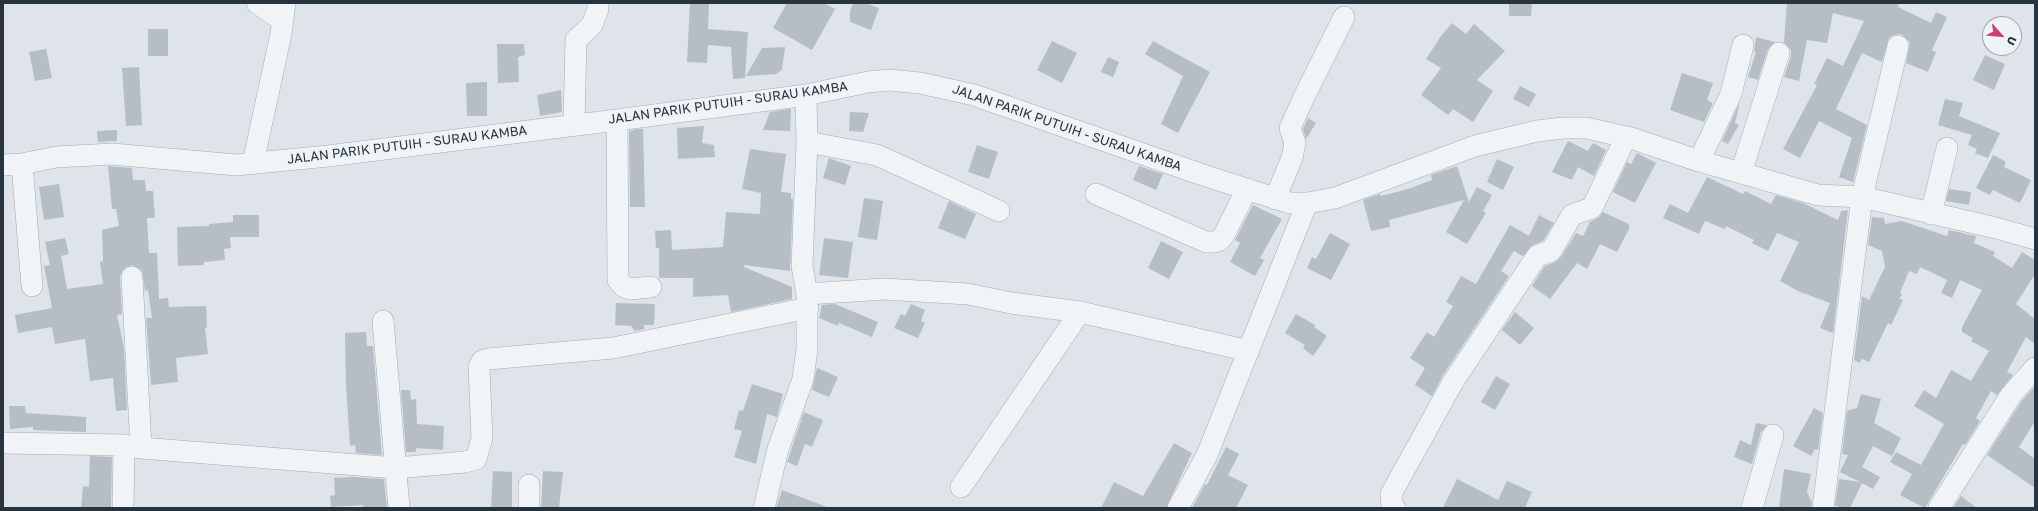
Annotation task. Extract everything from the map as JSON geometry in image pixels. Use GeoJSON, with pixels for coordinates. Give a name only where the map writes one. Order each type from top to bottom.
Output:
{"type":"FeatureCollection","features":[{"type":"Feature","properties":{"kind":"street"},"geometry":{"type":"LineString","coordinates":[[252,163],[284,12],[257,3]]}},
{"type":"Feature","properties":{"kind":"street"},"geometry":{"type":"LineString","coordinates":[[574,124],[576,40],[592,25],[598,9],[598,3]]}},
{"type":"Feature","properties":{"kind":"street"},"geometry":{"type":"LineString","coordinates":[[1275,198],[1292,158],[1295,143],[1290,128],[1344,17]]}},
{"type":"Feature","properties":{"kind":"street"},"geometry":{"type":"LineString","coordinates":[[1700,161],[1731,94],[1743,45]]}},
{"type":"Feature","properties":{"kind":"street"},"geometry":{"type":"LineString","coordinates":[[1823,508],[1862,197],[1898,46]]}},
{"type":"Feature","properties":{"kind":"street"},"geometry":{"type":"LineString","coordinates":[[1742,173],[1779,53]]}},
{"type":"Feature","properties":{"kind":"street","name":"JALAN PARIK PUTUIH - SURAU KAMBA"},"geometry":{"type":"LineString","coordinates":[[13,164],[56,157],[112,154],[236,165],[328,156],[574,124],[617,120],[806,95],[868,82],[889,80],[920,83],[974,94],[1290,203],[1307,203],[1356,191],[1475,146],[1537,131],[1563,128],[1586,128],[1626,137],[1700,161],[1818,195],[1862,197],[1996,228],[2035,239]]}},
{"type":"Feature","properties":{"kind":"street"},"geometry":{"type":"LineString","coordinates":[[764,508],[778,449],[803,379],[807,349],[808,301],[802,266],[808,142],[806,95]]}},
{"type":"Feature","properties":{"kind":"street"},"geometry":{"type":"LineString","coordinates":[[617,120],[618,280],[623,286],[630,289],[651,287]]}},
{"type":"Feature","properties":{"kind":"street"},"geometry":{"type":"LineString","coordinates":[[1395,508],[1392,506],[1391,494],[1454,382],[1537,256],[1551,251],[1572,215],[1592,208],[1626,137]]}},
{"type":"Feature","properties":{"kind":"street"},"geometry":{"type":"LineString","coordinates":[[808,142],[877,155],[999,211]]}},
{"type":"Feature","properties":{"kind":"street"},"geometry":{"type":"LineString","coordinates":[[1931,214],[1947,148]]}},
{"type":"Feature","properties":{"kind":"street"},"geometry":{"type":"LineString","coordinates":[[13,164],[32,286]]}},
{"type":"Feature","properties":{"kind":"street"},"geometry":{"type":"LineString","coordinates":[[1096,194],[1206,242],[1214,242],[1220,240],[1224,235],[1247,189]]}},
{"type":"Feature","properties":{"kind":"street"},"geometry":{"type":"LineString","coordinates":[[1178,508],[1207,456],[1307,203]]}},
{"type":"Feature","properties":{"kind":"street"},"geometry":{"type":"LineString","coordinates":[[123,508],[132,447],[132,277]]}},
{"type":"Feature","properties":{"kind":"street"},"geometry":{"type":"LineString","coordinates":[[3,443],[132,447],[396,468],[466,462],[476,459],[482,438],[479,367],[482,361],[488,359],[613,348],[808,301],[884,289],[968,294],[1018,304],[1080,312],[1249,351]]}},
{"type":"Feature","properties":{"kind":"street"},"geometry":{"type":"LineString","coordinates":[[960,487],[1080,312]]}},
{"type":"Feature","properties":{"kind":"street"},"geometry":{"type":"LineString","coordinates":[[384,320],[399,508]]}},
{"type":"Feature","properties":{"kind":"street"},"geometry":{"type":"LineString","coordinates":[[1939,508],[2012,395],[2035,368]]}},
{"type":"Feature","properties":{"kind":"street"},"geometry":{"type":"LineString","coordinates":[[1752,508],[1773,436]]}},
{"type":"Feature","properties":{"kind":"street"},"geometry":{"type":"LineString","coordinates":[[529,485],[529,508]]}},
{"type":"Feature","properties":{"kind":"building"},"geometry":{"type":"Polygon","coordinates":[[[690,3],[709,3],[708,29],[748,32],[745,78],[733,79],[731,47],[708,45],[707,63],[687,62],[690,3]]]}},
{"type":"Feature","properties":{"kind":"building"},"geometry":{"type":"Polygon","coordinates":[[[787,3],[824,3],[835,9],[812,50],[773,28],[787,3]]]}},
{"type":"Feature","properties":{"kind":"building"},"geometry":{"type":"Polygon","coordinates":[[[853,3],[865,3],[879,8],[871,30],[850,22],[850,11],[853,3]]]}},
{"type":"Feature","properties":{"kind":"building"},"geometry":{"type":"Polygon","coordinates":[[[1509,3],[1532,3],[1531,16],[1509,16],[1509,3]]]}},
{"type":"Feature","properties":{"kind":"building"},"geometry":{"type":"Polygon","coordinates":[[[1787,3],[1899,3],[1898,7],[1931,23],[1936,12],[1947,17],[1932,50],[1936,52],[1928,72],[1906,63],[1910,43],[1901,34],[1894,35],[1889,38],[1882,62],[1862,53],[1836,109],[1867,125],[1853,182],[1839,177],[1852,138],[1819,121],[1800,158],[1783,149],[1817,85],[1814,84],[1827,58],[1843,66],[1864,21],[1833,13],[1827,43],[1807,40],[1799,81],[1784,77],[1791,56],[1791,50],[1784,42],[1787,3]]]}},
{"type":"Feature","properties":{"kind":"building"},"geometry":{"type":"Polygon","coordinates":[[[1452,23],[1466,34],[1474,24],[1505,51],[1477,80],[1493,91],[1473,122],[1453,109],[1448,115],[1421,95],[1441,68],[1426,59],[1441,36],[1452,23]]]}},
{"type":"Feature","properties":{"kind":"building"},"geometry":{"type":"Polygon","coordinates":[[[148,29],[168,29],[168,56],[148,56],[148,29]]]}},
{"type":"Feature","properties":{"kind":"building"},"geometry":{"type":"Polygon","coordinates":[[[1756,37],[1775,42],[1768,49],[1758,80],[1748,77],[1756,52],[1754,51],[1756,37]]]}},
{"type":"Feature","properties":{"kind":"building"},"geometry":{"type":"Polygon","coordinates":[[[1052,41],[1077,53],[1062,83],[1037,70],[1052,41]]]}},
{"type":"Feature","properties":{"kind":"building"},"geometry":{"type":"Polygon","coordinates":[[[1153,41],[1210,72],[1178,133],[1161,124],[1183,76],[1145,54],[1153,41]]]}},
{"type":"Feature","properties":{"kind":"building"},"geometry":{"type":"Polygon","coordinates":[[[497,44],[524,44],[525,55],[518,57],[519,82],[498,83],[497,44]]]}},
{"type":"Feature","properties":{"kind":"building"},"geometry":{"type":"Polygon","coordinates":[[[785,47],[782,70],[776,74],[746,76],[762,48],[785,47]]]}},
{"type":"Feature","properties":{"kind":"building"},"geometry":{"type":"Polygon","coordinates":[[[46,49],[52,78],[35,81],[29,52],[46,49]]]}},
{"type":"Feature","properties":{"kind":"building"},"geometry":{"type":"Polygon","coordinates":[[[1985,56],[2005,64],[1994,90],[1973,80],[1985,56]]]}},
{"type":"Feature","properties":{"kind":"building"},"geometry":{"type":"Polygon","coordinates":[[[1108,57],[1119,62],[1113,77],[1101,72],[1108,57]]]}},
{"type":"Feature","properties":{"kind":"building"},"geometry":{"type":"Polygon","coordinates":[[[139,67],[142,125],[126,126],[122,68],[139,67]]]}},
{"type":"Feature","properties":{"kind":"building"},"geometry":{"type":"Polygon","coordinates":[[[1682,73],[1713,83],[1707,100],[1713,103],[1704,122],[1670,110],[1682,73]]]}},
{"type":"Feature","properties":{"kind":"building"},"geometry":{"type":"Polygon","coordinates":[[[487,82],[487,116],[467,116],[466,83],[487,82]]]}},
{"type":"Feature","properties":{"kind":"building"},"geometry":{"type":"Polygon","coordinates":[[[1520,86],[1536,94],[1529,107],[1513,99],[1520,86]]]}},
{"type":"Feature","properties":{"kind":"building"},"geometry":{"type":"Polygon","coordinates":[[[561,90],[562,112],[540,116],[537,95],[561,90]]]}},
{"type":"Feature","properties":{"kind":"building"},"geometry":{"type":"Polygon","coordinates":[[[1945,99],[1963,103],[1959,116],[2000,133],[1988,158],[1975,153],[1977,149],[1968,145],[1972,135],[1938,125],[1945,99]]]}},
{"type":"Feature","properties":{"kind":"building"},"geometry":{"type":"Polygon","coordinates":[[[1740,102],[1735,123],[1739,125],[1728,144],[1722,141],[1740,102]]]}},
{"type":"Feature","properties":{"kind":"building"},"geometry":{"type":"Polygon","coordinates":[[[791,109],[790,131],[763,130],[770,112],[791,109]]]}},
{"type":"Feature","properties":{"kind":"building"},"geometry":{"type":"Polygon","coordinates":[[[850,112],[869,113],[863,132],[849,131],[850,112]]]}},
{"type":"Feature","properties":{"kind":"building"},"geometry":{"type":"Polygon","coordinates":[[[1308,118],[1316,123],[1306,139],[1303,129],[1308,118]]]}},
{"type":"Feature","properties":{"kind":"building"},"geometry":{"type":"Polygon","coordinates":[[[704,126],[702,143],[714,145],[715,157],[678,159],[677,128],[704,126]]]}},
{"type":"Feature","properties":{"kind":"building"},"geometry":{"type":"Polygon","coordinates":[[[643,129],[645,207],[630,207],[629,131],[643,129]]]}},
{"type":"Feature","properties":{"kind":"building"},"geometry":{"type":"Polygon","coordinates":[[[117,130],[117,141],[98,142],[97,131],[117,130]]]}},
{"type":"Feature","properties":{"kind":"building"},"geometry":{"type":"Polygon","coordinates":[[[1568,141],[1588,151],[1593,143],[1606,150],[1594,176],[1578,167],[1572,180],[1552,172],[1568,141]]]}},
{"type":"Feature","properties":{"kind":"building"},"geometry":{"type":"Polygon","coordinates":[[[977,145],[998,152],[989,179],[968,172],[977,145]]]}},
{"type":"Feature","properties":{"kind":"building"},"geometry":{"type":"Polygon","coordinates":[[[750,149],[786,154],[781,192],[791,193],[791,199],[793,199],[790,271],[744,265],[744,267],[792,287],[792,299],[731,312],[728,295],[693,297],[693,278],[659,278],[659,248],[656,248],[655,231],[671,230],[672,250],[723,247],[726,212],[760,214],[761,193],[742,189],[750,149]]]}},
{"type":"Feature","properties":{"kind":"building"},"geometry":{"type":"Polygon","coordinates":[[[1637,153],[1656,163],[1635,203],[1613,192],[1627,162],[1631,164],[1637,153]]]}},
{"type":"Feature","properties":{"kind":"building"},"geometry":{"type":"Polygon","coordinates":[[[1993,155],[2006,162],[2004,167],[2031,180],[2020,203],[1993,190],[1990,195],[1976,188],[1993,155]]]}},
{"type":"Feature","properties":{"kind":"building"},"geometry":{"type":"Polygon","coordinates":[[[829,158],[851,166],[845,185],[823,178],[829,158]]]}},
{"type":"Feature","properties":{"kind":"building"},"geometry":{"type":"Polygon","coordinates":[[[1497,159],[1514,167],[1503,190],[1487,182],[1497,159]]]}},
{"type":"Feature","properties":{"kind":"building"},"geometry":{"type":"Polygon","coordinates":[[[108,166],[132,168],[133,180],[145,180],[146,191],[153,191],[155,218],[147,218],[149,253],[157,253],[159,299],[168,298],[169,307],[206,306],[207,328],[205,328],[208,354],[176,358],[178,382],[151,385],[146,318],[152,318],[148,290],[145,291],[142,270],[132,265],[126,267],[122,271],[120,277],[122,314],[117,315],[124,348],[127,410],[116,411],[113,378],[90,381],[85,339],[55,344],[52,327],[18,333],[15,315],[52,308],[44,266],[50,265],[45,242],[65,238],[69,254],[61,256],[67,289],[103,284],[100,262],[103,261],[102,230],[119,226],[116,209],[112,209],[108,166]]]}},
{"type":"Feature","properties":{"kind":"building"},"geometry":{"type":"Polygon","coordinates":[[[1139,166],[1163,174],[1156,190],[1133,180],[1139,166]]]}},
{"type":"Feature","properties":{"kind":"building"},"geometry":{"type":"Polygon","coordinates":[[[1457,166],[1469,202],[1477,187],[1492,195],[1483,211],[1486,213],[1467,244],[1446,232],[1464,200],[1389,220],[1390,227],[1371,231],[1363,200],[1380,194],[1381,196],[1408,189],[1432,180],[1431,175],[1457,166]]]}},
{"type":"Feature","properties":{"kind":"building"},"geometry":{"type":"Polygon","coordinates":[[[1707,177],[1743,194],[1745,191],[1771,204],[1776,195],[1803,203],[1838,220],[1841,211],[1848,210],[1833,333],[1820,328],[1830,303],[1798,291],[1780,281],[1799,242],[1777,233],[1768,251],[1752,243],[1754,240],[1726,226],[1725,229],[1705,221],[1699,234],[1663,218],[1670,204],[1688,213],[1707,177]]]}},
{"type":"Feature","properties":{"kind":"building"},"geometry":{"type":"Polygon","coordinates":[[[59,184],[64,217],[44,220],[39,187],[59,184]]]}},
{"type":"Feature","properties":{"kind":"building"},"geometry":{"type":"Polygon","coordinates":[[[1949,189],[1971,192],[1969,205],[1946,201],[1949,189]]]}},
{"type":"Feature","properties":{"kind":"building"},"geometry":{"type":"Polygon","coordinates":[[[864,198],[883,201],[877,240],[858,237],[864,198]]]}},
{"type":"Feature","properties":{"kind":"building"},"geometry":{"type":"Polygon","coordinates":[[[949,201],[976,214],[965,239],[938,228],[949,201]]]}},
{"type":"Feature","properties":{"kind":"building"},"geometry":{"type":"Polygon","coordinates":[[[1253,205],[1282,219],[1260,258],[1264,260],[1255,276],[1230,262],[1240,243],[1235,240],[1253,205]]]}},
{"type":"Feature","properties":{"kind":"building"},"geometry":{"type":"Polygon","coordinates":[[[1603,212],[1629,224],[1629,229],[1617,252],[1600,244],[1587,269],[1577,263],[1550,299],[1532,286],[1545,266],[1555,262],[1561,257],[1576,233],[1583,236],[1590,222],[1600,217],[1603,212]]]}},
{"type":"Feature","properties":{"kind":"building"},"geometry":{"type":"Polygon","coordinates":[[[233,215],[259,215],[259,237],[230,237],[231,248],[224,249],[225,260],[204,262],[204,265],[178,266],[177,227],[209,226],[209,224],[233,222],[233,215]]]}},
{"type":"Feature","properties":{"kind":"building"},"geometry":{"type":"Polygon","coordinates":[[[1539,215],[1554,223],[1543,241],[1533,245],[1523,256],[1514,251],[1501,271],[1509,276],[1443,375],[1432,396],[1415,385],[1425,368],[1410,358],[1427,332],[1434,337],[1453,306],[1446,302],[1461,276],[1476,284],[1510,225],[1529,236],[1539,215]]]}},
{"type":"Feature","properties":{"kind":"building"},"geometry":{"type":"Polygon","coordinates":[[[1872,217],[1884,218],[1885,224],[1902,221],[1947,236],[1949,230],[1976,236],[1974,243],[1995,252],[1993,256],[2012,268],[2022,252],[2035,260],[2035,274],[2016,304],[2035,319],[2035,344],[2026,337],[2007,372],[2013,375],[1997,395],[1991,391],[1976,418],[1980,421],[1965,445],[1963,444],[1925,508],[1900,495],[1912,474],[1890,462],[1896,452],[1921,465],[1944,424],[1914,406],[1924,390],[1936,398],[1951,370],[1971,381],[1989,351],[1971,341],[1973,338],[1962,332],[1962,327],[1982,290],[1960,280],[1952,298],[1941,293],[1947,280],[1920,267],[1917,274],[1909,271],[1900,293],[1902,294],[1899,299],[1903,300],[1891,325],[1888,323],[1869,362],[1862,359],[1860,363],[1854,360],[1862,296],[1869,300],[1885,267],[1882,251],[1868,245],[1872,217]]]}},
{"type":"Feature","properties":{"kind":"building"},"geometry":{"type":"Polygon","coordinates":[[[1330,233],[1350,244],[1331,280],[1307,268],[1312,257],[1316,259],[1330,233]]]}},
{"type":"Feature","properties":{"kind":"building"},"geometry":{"type":"Polygon","coordinates":[[[824,238],[853,242],[848,278],[819,275],[824,238]]]}},
{"type":"Feature","properties":{"kind":"building"},"geometry":{"type":"Polygon","coordinates":[[[1161,241],[1183,252],[1169,279],[1148,268],[1161,241]]]}},
{"type":"Feature","properties":{"kind":"building"},"geometry":{"type":"Polygon","coordinates":[[[616,303],[655,304],[654,325],[644,325],[644,329],[635,331],[631,326],[615,325],[616,303]]]}},
{"type":"Feature","properties":{"kind":"building"},"geometry":{"type":"Polygon","coordinates":[[[835,304],[878,322],[872,337],[839,323],[838,326],[819,318],[822,305],[835,304]]]}},
{"type":"Feature","properties":{"kind":"building"},"geometry":{"type":"Polygon","coordinates":[[[911,304],[925,310],[921,321],[925,323],[918,338],[894,328],[901,314],[905,316],[911,304]]]}},
{"type":"Feature","properties":{"kind":"building"},"geometry":{"type":"Polygon","coordinates":[[[1515,312],[1534,328],[1520,345],[1502,330],[1515,312]]]}},
{"type":"Feature","properties":{"kind":"building"},"geometry":{"type":"Polygon","coordinates":[[[1296,314],[1315,325],[1314,327],[1327,336],[1313,356],[1303,348],[1305,345],[1285,333],[1296,314]]]}},
{"type":"Feature","properties":{"kind":"building"},"geometry":{"type":"Polygon","coordinates":[[[366,332],[367,346],[373,346],[382,455],[356,453],[355,445],[350,446],[346,385],[345,333],[366,332]]]}},
{"type":"Feature","properties":{"kind":"building"},"geometry":{"type":"Polygon","coordinates":[[[817,368],[838,377],[829,397],[812,390],[817,368]]]}},
{"type":"Feature","properties":{"kind":"building"},"geometry":{"type":"Polygon","coordinates":[[[1496,376],[1510,384],[1495,410],[1481,402],[1496,376]]]}},
{"type":"Feature","properties":{"kind":"building"},"geometry":{"type":"Polygon","coordinates":[[[752,384],[783,394],[777,417],[767,414],[756,464],[734,457],[742,431],[734,429],[739,410],[743,411],[752,384]]]}},
{"type":"Feature","properties":{"kind":"building"},"geometry":{"type":"Polygon","coordinates":[[[2033,388],[2035,389],[2035,421],[2019,447],[2035,459],[2035,488],[1987,455],[2021,402],[2033,388]]]}},
{"type":"Feature","properties":{"kind":"building"},"geometry":{"type":"Polygon","coordinates":[[[401,390],[410,390],[411,400],[416,399],[417,424],[444,426],[443,450],[416,448],[416,452],[406,452],[401,390]]]}},
{"type":"Feature","properties":{"kind":"building"},"geometry":{"type":"Polygon","coordinates":[[[1861,394],[1881,399],[1874,423],[1901,438],[1892,456],[1873,446],[1862,467],[1880,477],[1873,489],[1862,483],[1850,508],[1841,508],[1835,505],[1839,479],[1860,482],[1840,472],[1848,455],[1842,454],[1847,411],[1857,408],[1861,394]]]}},
{"type":"Feature","properties":{"kind":"building"},"geometry":{"type":"Polygon","coordinates":[[[9,406],[25,406],[26,413],[86,417],[86,432],[33,430],[33,427],[10,429],[9,406]]]}},
{"type":"Feature","properties":{"kind":"building"},"geometry":{"type":"Polygon","coordinates":[[[1814,408],[1823,413],[1818,450],[1815,449],[1811,456],[1793,446],[1814,408]]]}},
{"type":"Feature","properties":{"kind":"building"},"geometry":{"type":"Polygon","coordinates":[[[804,412],[823,420],[812,447],[805,444],[797,466],[787,462],[804,412]]]}},
{"type":"Feature","properties":{"kind":"building"},"geometry":{"type":"Polygon","coordinates":[[[1756,423],[1767,425],[1761,432],[1752,464],[1734,457],[1740,440],[1751,445],[1756,423]]]}},
{"type":"Feature","properties":{"kind":"building"},"geometry":{"type":"Polygon","coordinates":[[[1174,443],[1192,453],[1166,508],[1101,508],[1114,482],[1143,496],[1174,443]]]}},
{"type":"Feature","properties":{"kind":"building"},"geometry":{"type":"Polygon","coordinates":[[[1226,447],[1239,454],[1228,475],[1248,485],[1236,508],[1192,508],[1205,484],[1207,485],[1226,447]]]}},
{"type":"Feature","properties":{"kind":"building"},"geometry":{"type":"Polygon","coordinates":[[[90,456],[112,457],[111,508],[81,508],[83,486],[89,487],[90,456]]]}},
{"type":"Feature","properties":{"kind":"building"},"geometry":{"type":"Polygon","coordinates":[[[1784,469],[1811,474],[1807,492],[1812,502],[1811,508],[1779,508],[1784,469]]]}},
{"type":"Feature","properties":{"kind":"building"},"geometry":{"type":"Polygon","coordinates":[[[493,471],[512,472],[512,508],[491,508],[493,471]]]}},
{"type":"Feature","properties":{"kind":"building"},"geometry":{"type":"Polygon","coordinates":[[[543,471],[563,472],[559,508],[541,508],[543,471]]]}},
{"type":"Feature","properties":{"kind":"building"},"geometry":{"type":"Polygon","coordinates":[[[353,477],[384,479],[387,508],[363,508],[363,505],[331,507],[330,496],[335,495],[334,478],[353,477]]]}},
{"type":"Feature","properties":{"kind":"building"},"geometry":{"type":"Polygon","coordinates":[[[1457,479],[1498,500],[1507,481],[1532,492],[1525,508],[1443,508],[1457,479]]]}},
{"type":"Feature","properties":{"kind":"building"},"geometry":{"type":"Polygon","coordinates":[[[782,490],[827,507],[776,508],[782,490]]]}},
{"type":"Feature","properties":{"kind":"building"},"geometry":{"type":"Polygon","coordinates":[[[1961,496],[1977,508],[1953,508],[1961,496]]]}}]}
